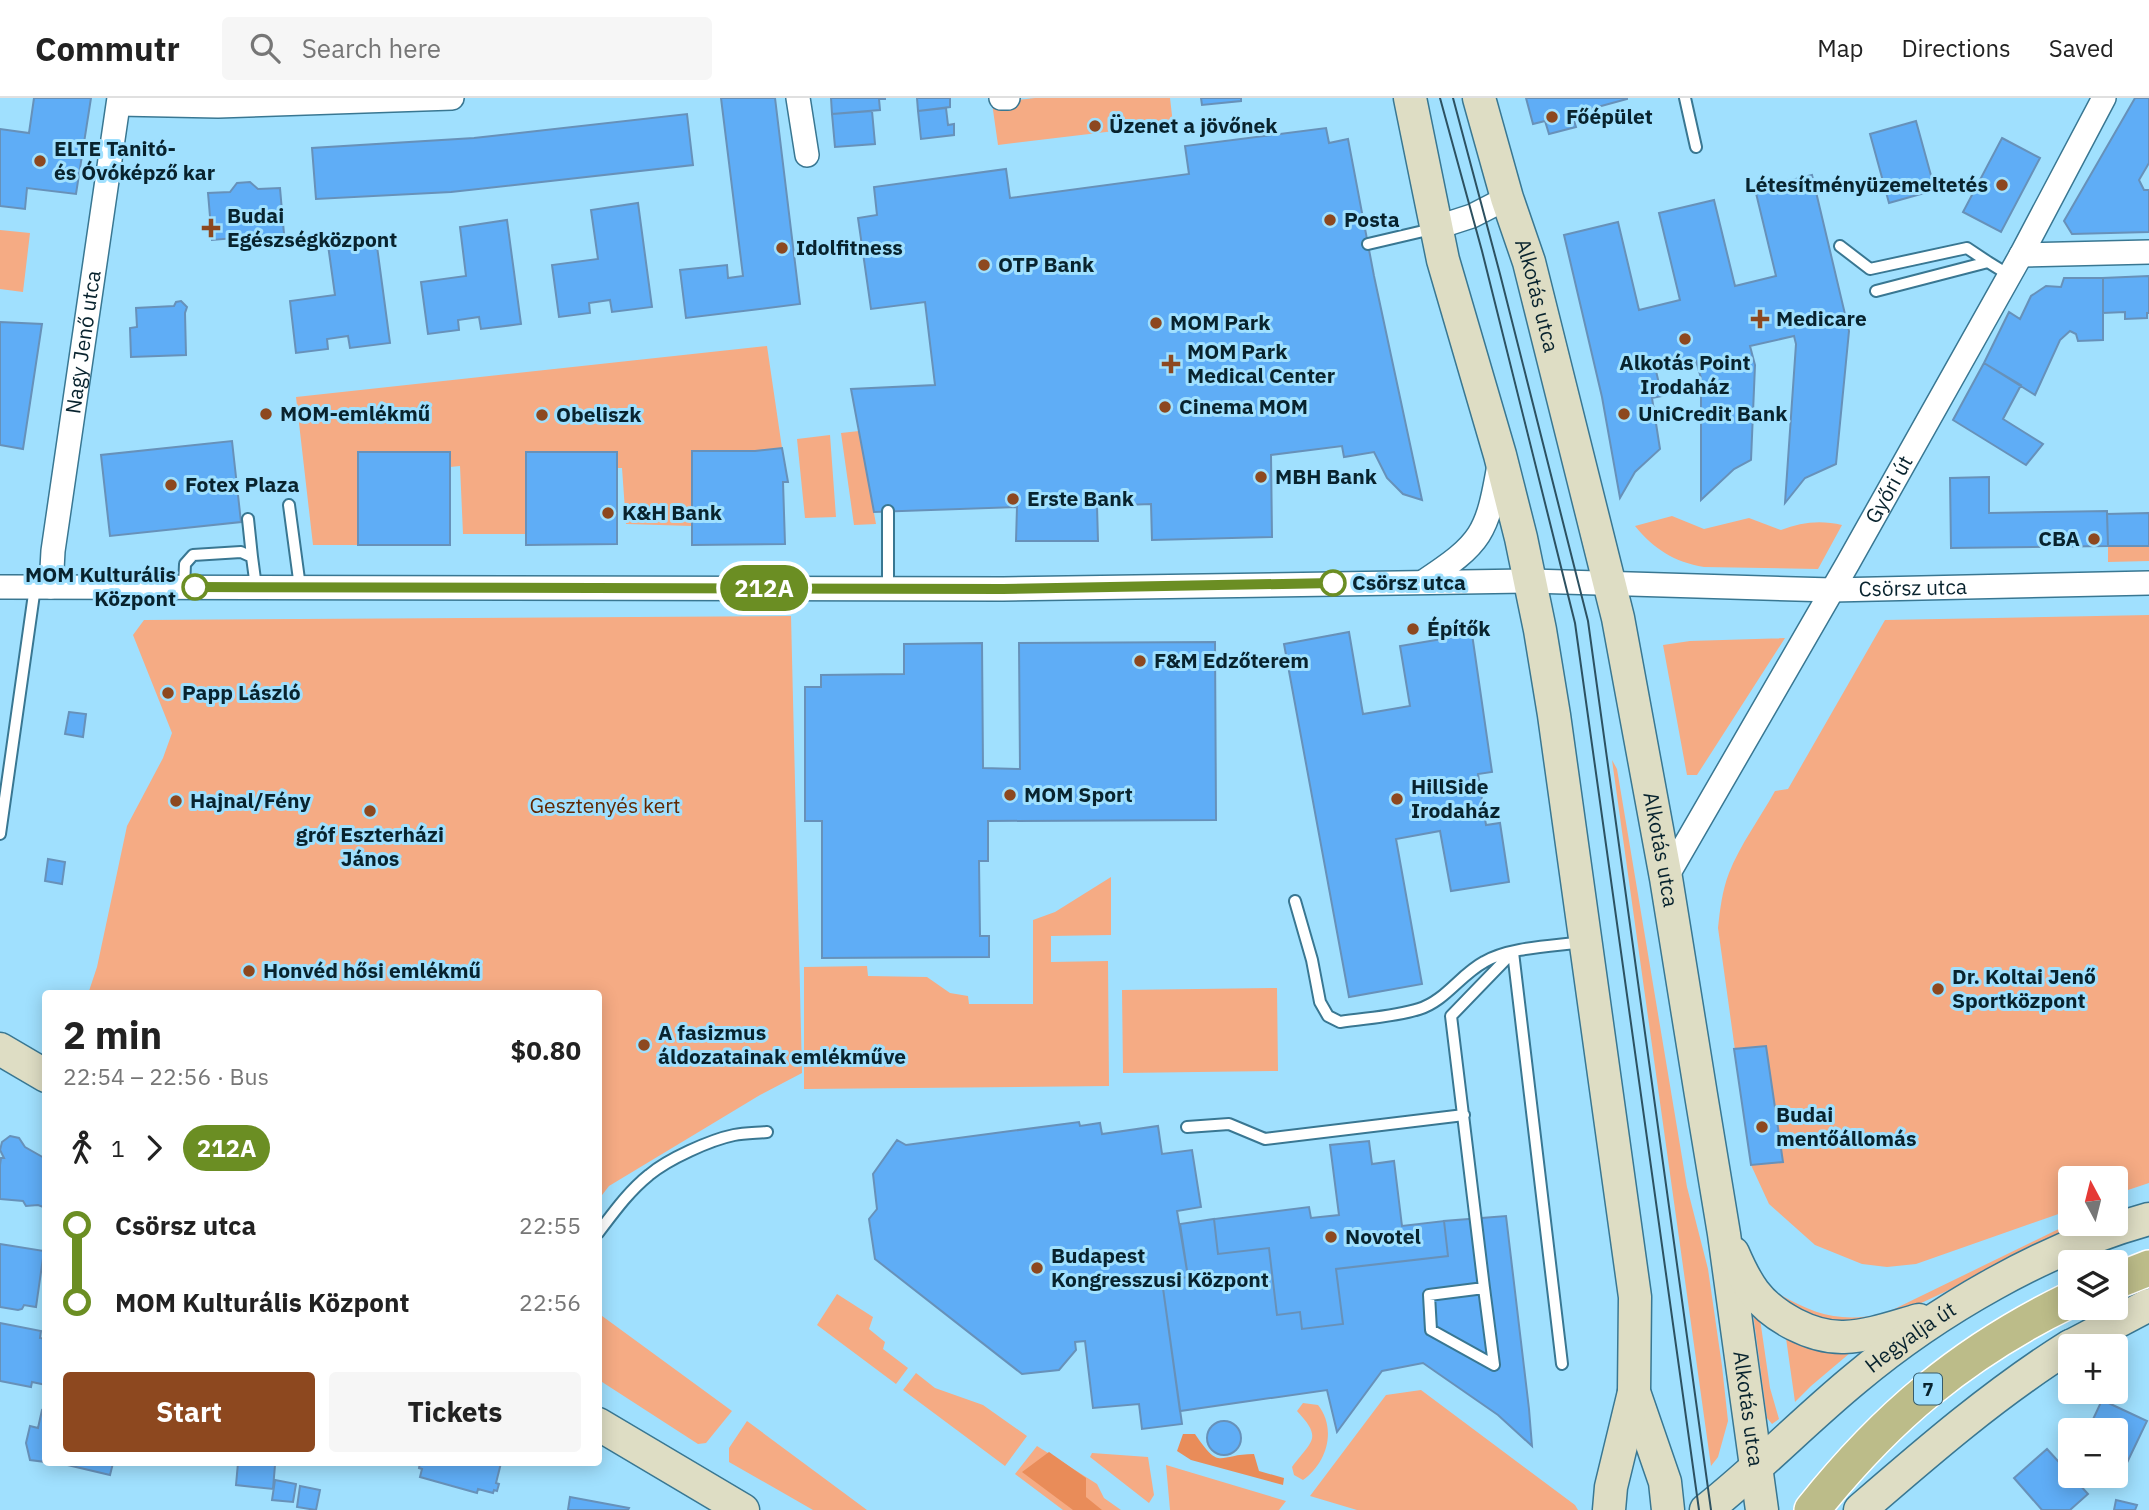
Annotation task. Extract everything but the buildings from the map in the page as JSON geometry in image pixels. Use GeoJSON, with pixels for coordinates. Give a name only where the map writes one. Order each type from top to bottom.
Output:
{"type":"FeatureCollection","features":[{"type":"Feature","properties":{"kind":"main road"},"geometry":{"type":"LineString","coordinates":[[1410,98],[1435,228],[1500,455],[1531,581],[1554,715],[1635,1297],[1632,1510]]}},
{"type":"Feature","properties":{"kind":"main road","name":"Alkotás utca"},"geometry":{"type":"LineString","coordinates":[[1479,98],[1507,198],[1529,262],[1624,646],[1666,878],[1724,1234],[1762,1510]]}},
{"type":"Feature","properties":{"kind":"main road"},"geometry":{"type":"LineString","coordinates":[[0,1049],[42,1074]]}},
{"type":"Feature","properties":{"kind":"main road","name":"Hegyalja út"},"geometry":{"type":"LineString","coordinates":[[1706,1510],[1877,1361],[1950,1310],[1991,1286],[2080,1243],[2149,1219]]}},
{"type":"Feature","properties":{"kind":"main road"},"geometry":{"type":"LineString","coordinates":[[1724,1234],[1742,1274],[1755,1293],[1772,1310],[1798,1326],[1817,1333],[1842,1337],[1878,1332],[1950,1310]]}},
{"type":"Feature","properties":{"kind":"main road"},"geometry":{"type":"LineString","coordinates":[[2128,1276],[2149,1268]]}},
{"type":"Feature","properties":{"kind":"main road"},"geometry":{"type":"LineString","coordinates":[[2094,1334],[2149,1305]]}},
{"type":"Feature","properties":{"kind":"main road","name":"7"},"geometry":{"type":"LineString","coordinates":[[1812,1510],[1868,1444],[1942,1377],[2030,1320],[2058,1306]]}},
{"type":"Feature","properties":{"kind":"main road"},"geometry":{"type":"LineString","coordinates":[[1860,1510],[1976,1412],[2058,1354]]}},
{"type":"Feature","properties":{"kind":"main road"},"geometry":{"type":"LineString","coordinates":[[1634,1392],[1667,1496],[1684,1510]]}},
{"type":"Feature","properties":{"kind":"main road"},"geometry":{"type":"LineString","coordinates":[[1609,1510],[1611,1487],[1634,1392]]}},
{"type":"Feature","properties":{"kind":"main road"},"geometry":{"type":"LineString","coordinates":[[602,1426],[743,1510]]}},
{"type":"Feature","properties":{"kind":"street"},"geometry":{"type":"LineString","coordinates":[[119,101],[218,106],[452,98]]}},
{"type":"Feature","properties":{"kind":"street"},"geometry":{"type":"LineString","coordinates":[[798,98],[807,155]]}},
{"type":"Feature","properties":{"kind":"street"},"geometry":{"type":"LineString","coordinates":[[1001,98],[1008,98]]}},
{"type":"Feature","properties":{"kind":"street","name":"Győri út"},"geometry":{"type":"LineString","coordinates":[[1666,878],[2015,265],[2104,98]]}},
{"type":"Feature","properties":{"kind":"street","name":"Nagy Jenő utca"},"geometry":{"type":"LineString","coordinates":[[43,587],[53,551],[119,101]]}},
{"type":"Feature","properties":{"kind":"street"},"geometry":{"type":"LineString","coordinates":[[1435,228],[1472,216],[1507,198]]}},
{"type":"Feature","properties":{"kind":"street"},"geometry":{"type":"LineString","coordinates":[[2015,265],[2149,252]]}},
{"type":"Feature","properties":{"kind":"street"},"geometry":{"type":"LineString","coordinates":[[1423,582],[1457,559],[1482,531],[1491,509],[1500,455]]}},
{"type":"Feature","properties":{"kind":"street","name":"Csörsz utca"},"geometry":{"type":"LineString","coordinates":[[0,587],[1003,589],[1531,581],[1832,590],[2149,583]]}},
{"type":"Feature","properties":{"kind":"lane"},"geometry":{"type":"LineString","coordinates":[[1685,98],[1696,147]]}},
{"type":"Feature","properties":{"kind":"lane"},"geometry":{"type":"LineString","coordinates":[[1368,244],[1435,228]]}},
{"type":"Feature","properties":{"kind":"lane"},"geometry":{"type":"LineString","coordinates":[[1840,246],[1870,270],[1967,248],[1987,262]]}},
{"type":"Feature","properties":{"kind":"lane"},"geometry":{"type":"LineString","coordinates":[[1876,291],[1987,262],[2015,265]]}},
{"type":"Feature","properties":{"kind":"lane"},"geometry":{"type":"LineString","coordinates":[[289,505],[300,587]]}},
{"type":"Feature","properties":{"kind":"lane"},"geometry":{"type":"LineString","coordinates":[[888,511],[888,589]]}},
{"type":"Feature","properties":{"kind":"lane"},"geometry":{"type":"LineString","coordinates":[[248,519],[256,587]]}},
{"type":"Feature","properties":{"kind":"lane"},"geometry":{"type":"LineString","coordinates":[[184,587],[185,564],[193,555],[241,552],[252,557]]}},
{"type":"Feature","properties":{"kind":"lane"},"geometry":{"type":"LineString","coordinates":[[0,834],[43,587]]}},
{"type":"Feature","properties":{"kind":"lane"},"geometry":{"type":"LineString","coordinates":[[1295,901],[1312,960],[1320,1002],[1328,1016],[1339,1022],[1418,1009],[1436,1002],[1467,972],[1486,960],[1513,952],[1586,942]]}},
{"type":"Feature","properties":{"kind":"lane"},"geometry":{"type":"LineString","coordinates":[[1484,1287],[1429,1295],[1431,1330],[1494,1365],[1451,1016],[1513,952]]}},
{"type":"Feature","properties":{"kind":"lane"},"geometry":{"type":"LineString","coordinates":[[1513,952],[1562,1364]]}},
{"type":"Feature","properties":{"kind":"lane"},"geometry":{"type":"LineString","coordinates":[[1186,1127],[1229,1124],[1265,1139],[1464,1115]]}},
{"type":"Feature","properties":{"kind":"lane"},"geometry":{"type":"LineString","coordinates":[[602,1228],[650,1173],[679,1157],[735,1135],[767,1132]]}},
{"type":"Feature","properties":{"kind":"green space"},"geometry":{"type":"Polygon","coordinates":[[[1035,98],[1170,98],[1173,124],[998,145],[992,103],[1035,98]]]}},
{"type":"Feature","properties":{"kind":"green space"},"geometry":{"type":"Polygon","coordinates":[[[0,230],[30,233],[23,292],[0,289],[0,230]]]}},
{"type":"Feature","properties":{"kind":"green space"},"geometry":{"type":"Polygon","coordinates":[[[767,346],[782,448],[692,451],[692,526],[626,524],[622,468],[617,468],[616,452],[526,452],[526,534],[463,534],[460,466],[450,467],[450,452],[359,452],[358,545],[313,545],[296,397],[767,346]]]}},
{"type":"Feature","properties":{"kind":"green space"},"geometry":{"type":"Polygon","coordinates":[[[859,431],[876,524],[854,525],[841,433],[859,431]]]}},
{"type":"Feature","properties":{"kind":"green space"},"geometry":{"type":"Polygon","coordinates":[[[830,435],[836,517],[805,518],[797,439],[830,435]]]}},
{"type":"Feature","properties":{"kind":"green space"},"geometry":{"type":"Polygon","coordinates":[[[1672,516],[1704,529],[1749,518],[1781,530],[1811,523],[1842,525],[1818,569],[1704,567],[1683,562],[1665,553],[1635,526],[1672,516]]]}},
{"type":"Feature","properties":{"kind":"green space"},"geometry":{"type":"Polygon","coordinates":[[[2108,546],[2149,546],[2149,561],[2108,562],[2108,546]]]}},
{"type":"Feature","properties":{"kind":"green space","name":"Dr. Koltai Jenő Sportközpont"},"geometry":{"type":"Polygon","coordinates":[[[2149,615],[2149,1183],[2128,1190],[2128,1166],[2058,1166],[2058,1214],[1916,1264],[1887,1267],[1862,1264],[1815,1245],[1769,1204],[1751,1165],[1718,928],[1725,887],[1739,852],[1775,791],[1788,789],[1885,620],[2149,615]]]}},
{"type":"Feature","properties":{"kind":"green space","name":"Gesztenyés kert"},"geometry":{"type":"Polygon","coordinates":[[[791,616],[802,1073],[760,1095],[609,1186],[602,1195],[602,990],[89,990],[97,967],[127,826],[163,758],[172,733],[133,635],[144,620],[791,616]]]}},
{"type":"Feature","properties":{"kind":"green space"},"geometry":{"type":"Polygon","coordinates":[[[1785,638],[1697,775],[1687,775],[1663,645],[1690,641],[1785,638]]]}},
{"type":"Feature","properties":{"kind":"green space"},"geometry":{"type":"Polygon","coordinates":[[[1612,760],[1617,769],[1687,1187],[1708,1269],[1722,1366],[1728,1421],[1718,1457],[1711,1466],[1612,760]]]}},
{"type":"Feature","properties":{"kind":"green space"},"geometry":{"type":"Polygon","coordinates":[[[1111,877],[1111,935],[1051,936],[1051,962],[1108,961],[1109,1086],[804,1089],[804,967],[867,966],[868,976],[927,977],[950,993],[968,996],[969,1004],[1033,1004],[1033,920],[1055,912],[1111,877]]]}},
{"type":"Feature","properties":{"kind":"green space"},"geometry":{"type":"Polygon","coordinates":[[[1277,988],[1278,1071],[1123,1073],[1122,990],[1277,988]]]}},
{"type":"Feature","properties":{"kind":"green space"},"geometry":{"type":"Polygon","coordinates":[[[2058,1229],[2058,1236],[2063,1236],[1883,1321],[1828,1324],[1780,1304],[1779,1294],[1805,1308],[1830,1315],[1855,1317],[1884,1314],[2058,1229]]]}},
{"type":"Feature","properties":{"kind":"green space"},"geometry":{"type":"Polygon","coordinates":[[[837,1294],[873,1317],[869,1329],[885,1342],[883,1349],[908,1368],[896,1384],[817,1325],[837,1294]]]}},
{"type":"Feature","properties":{"kind":"green space"},"geometry":{"type":"Polygon","coordinates":[[[1752,1306],[1759,1312],[1770,1388],[1779,1419],[1772,1424],[1767,1418],[1752,1306]]]}},
{"type":"Feature","properties":{"kind":"green space"},"geometry":{"type":"Polygon","coordinates":[[[602,1316],[732,1411],[706,1443],[698,1444],[602,1382],[602,1316]]]}},
{"type":"Feature","properties":{"kind":"green space"},"geometry":{"type":"Polygon","coordinates":[[[1785,1331],[1850,1350],[1850,1353],[1795,1402],[1785,1331]]]}},
{"type":"Feature","properties":{"kind":"green space"},"geometry":{"type":"Polygon","coordinates":[[[916,1373],[935,1388],[983,1405],[1027,1436],[1005,1466],[903,1390],[916,1373]]]}},
{"type":"Feature","properties":{"kind":"green space"},"geometry":{"type":"Polygon","coordinates":[[[1421,1390],[1575,1505],[1578,1510],[1357,1510],[1310,1496],[1386,1395],[1421,1390]]]}},
{"type":"Feature","properties":{"kind":"green space"},"geometry":{"type":"Polygon","coordinates":[[[1303,1403],[1318,1405],[1324,1414],[1328,1435],[1327,1445],[1318,1464],[1303,1480],[1294,1475],[1292,1467],[1312,1439],[1310,1428],[1297,1411],[1303,1403]]]}},
{"type":"Feature","properties":{"kind":"green space"},"geometry":{"type":"Polygon","coordinates":[[[747,1421],[867,1510],[813,1510],[729,1462],[729,1448],[747,1421]]]}},
{"type":"Feature","properties":{"kind":"green space"},"geometry":{"type":"Polygon","coordinates":[[[1037,1446],[1097,1484],[1104,1498],[1121,1510],[1063,1510],[1015,1474],[1037,1446]]]}},
{"type":"Feature","properties":{"kind":"green space"},"geometry":{"type":"Polygon","coordinates":[[[1092,1453],[1148,1457],[1154,1495],[1149,1503],[1090,1457],[1092,1453]]]}},
{"type":"Feature","properties":{"kind":"green space"},"geometry":{"type":"Polygon","coordinates":[[[1166,1465],[1286,1501],[1279,1510],[1170,1510],[1166,1465]]]}},
{"type":"Feature","properties":{"kind":"shaded area"},"geometry":{"type":"Polygon","coordinates":[[[1183,1434],[1195,1434],[1215,1457],[1254,1454],[1259,1471],[1284,1478],[1283,1485],[1191,1460],[1177,1451],[1183,1434]]]}},
{"type":"Feature","properties":{"kind":"shaded area"},"geometry":{"type":"Polygon","coordinates":[[[1049,1452],[1086,1478],[1086,1497],[1102,1510],[1073,1510],[1022,1472],[1049,1452]]]}},
{"type":"Feature","properties":{"kind":"tram line"},"geometry":{"type":"LineString","coordinates":[[1440,98],[1482,251],[1575,623],[1699,1510]]}},
{"type":"Feature","properties":{"kind":"tram line"},"geometry":{"type":"LineString","coordinates":[[1453,98],[1588,621],[1711,1510]]}},
{"type":"Feature","properties":{"kind":"bus line","name":"212A"},"geometry":{"type":"LineString","coordinates":[[195,587],[1003,589],[1333,583]]}},
{"type":"Feature","properties":{"kind":"place","name":"Főépület"},"geometry":{"type":"Point","coordinates":[1552,117]}},
{"type":"Feature","properties":{"kind":"place","name":"Üzenet a jövőnek"},"geometry":{"type":"Point","coordinates":[1095,126]}},
{"type":"Feature","properties":{"kind":"place","name":"ELTE Tanitó- és Óvóképző kar"},"geometry":{"type":"Point","coordinates":[40,161]}},
{"type":"Feature","properties":{"kind":"place","name":"Létesítményüzemeltetés"},"geometry":{"type":"Point","coordinates":[2002,185]}},
{"type":"Feature","properties":{"kind":"place","name":"Posta"},"geometry":{"type":"Point","coordinates":[1330,220]}},
{"type":"Feature","properties":{"kind":"place","name":"Budai Egészségközpont"},"geometry":{"type":"Point","coordinates":[211,228]}},
{"type":"Feature","properties":{"kind":"place","name":"Idolfitness"},"geometry":{"type":"Point","coordinates":[782,248]}},
{"type":"Feature","properties":{"kind":"place","name":"OTP Bank"},"geometry":{"type":"Point","coordinates":[984,265]}},
{"type":"Feature","properties":{"kind":"place","name":"Medicare"},"geometry":{"type":"Point","coordinates":[1760,319]}},
{"type":"Feature","properties":{"kind":"place","name":"MOM Park"},"geometry":{"type":"Point","coordinates":[1156,323]}},
{"type":"Feature","properties":{"kind":"place","name":"Alkotás Point Irodaház"},"geometry":{"type":"Point","coordinates":[1685,339]}},
{"type":"Feature","properties":{"kind":"place","name":"MOM Park Medical Center"},"geometry":{"type":"Point","coordinates":[1171,364]}},
{"type":"Feature","properties":{"kind":"place","name":"Cinema MOM"},"geometry":{"type":"Point","coordinates":[1165,407]}},
{"type":"Feature","properties":{"kind":"place","name":"MOM-emlékmű"},"geometry":{"type":"Point","coordinates":[266,414]}},
{"type":"Feature","properties":{"kind":"place","name":"UniCredit Bank"},"geometry":{"type":"Point","coordinates":[1624,414]}},
{"type":"Feature","properties":{"kind":"place","name":"Obeliszk"},"geometry":{"type":"Point","coordinates":[542,415]}},
{"type":"Feature","properties":{"kind":"place","name":"MBH Bank"},"geometry":{"type":"Point","coordinates":[1261,477]}},
{"type":"Feature","properties":{"kind":"place","name":"Fotex Plaza"},"geometry":{"type":"Point","coordinates":[171,485]}},
{"type":"Feature","properties":{"kind":"place","name":"Erste Bank"},"geometry":{"type":"Point","coordinates":[1013,499]}},
{"type":"Feature","properties":{"kind":"place","name":"K&H Bank"},"geometry":{"type":"Point","coordinates":[608,513]}},
{"type":"Feature","properties":{"kind":"place","name":"CBA"},"geometry":{"type":"Point","coordinates":[2094,539]}},
{"type":"Feature","properties":{"kind":"place","name":"Csörsz utca"},"geometry":{"type":"Point","coordinates":[1333,583]}},
{"type":"Feature","properties":{"kind":"place","name":"MOM Kulturális Központ"},"geometry":{"type":"Point","coordinates":[195,587]}},
{"type":"Feature","properties":{"kind":"place","name":"Építők"},"geometry":{"type":"Point","coordinates":[1413,629]}},
{"type":"Feature","properties":{"kind":"place","name":"F&M Edzőterem"},"geometry":{"type":"Point","coordinates":[1140,661]}},
{"type":"Feature","properties":{"kind":"place","name":"Papp László"},"geometry":{"type":"Point","coordinates":[168,693]}},
{"type":"Feature","properties":{"kind":"place","name":"MOM Sport"},"geometry":{"type":"Point","coordinates":[1010,795]}},
{"type":"Feature","properties":{"kind":"place","name":"HillSide Irodaház"},"geometry":{"type":"Point","coordinates":[1397,799]}},
{"type":"Feature","properties":{"kind":"place","name":"Hajnal/Fény"},"geometry":{"type":"Point","coordinates":[176,801]}},
{"type":"Feature","properties":{"kind":"place","name":"gróf Eszterházi János"},"geometry":{"type":"Point","coordinates":[370,811]}},
{"type":"Feature","properties":{"kind":"place","name":"Honvéd hősi emlékmű"},"geometry":{"type":"Point","coordinates":[249,971]}},
{"type":"Feature","properties":{"kind":"place","name":"Dr. Koltai Jenő Sportközpont"},"geometry":{"type":"Point","coordinates":[1938,989]}},
{"type":"Feature","properties":{"kind":"place","name":"A fasizmus áldozatainak emlékműve"},"geometry":{"type":"Point","coordinates":[644,1045]}},
{"type":"Feature","properties":{"kind":"place","name":"Budai mentőállomás"},"geometry":{"type":"Point","coordinates":[1762,1127]}},
{"type":"Feature","properties":{"kind":"place","name":"Novotel"},"geometry":{"type":"Point","coordinates":[1331,1237]}},
{"type":"Feature","properties":{"kind":"place","name":"Budapest Kongresszusi Központ"},"geometry":{"type":"Point","coordinates":[1037,1268]}}]}
